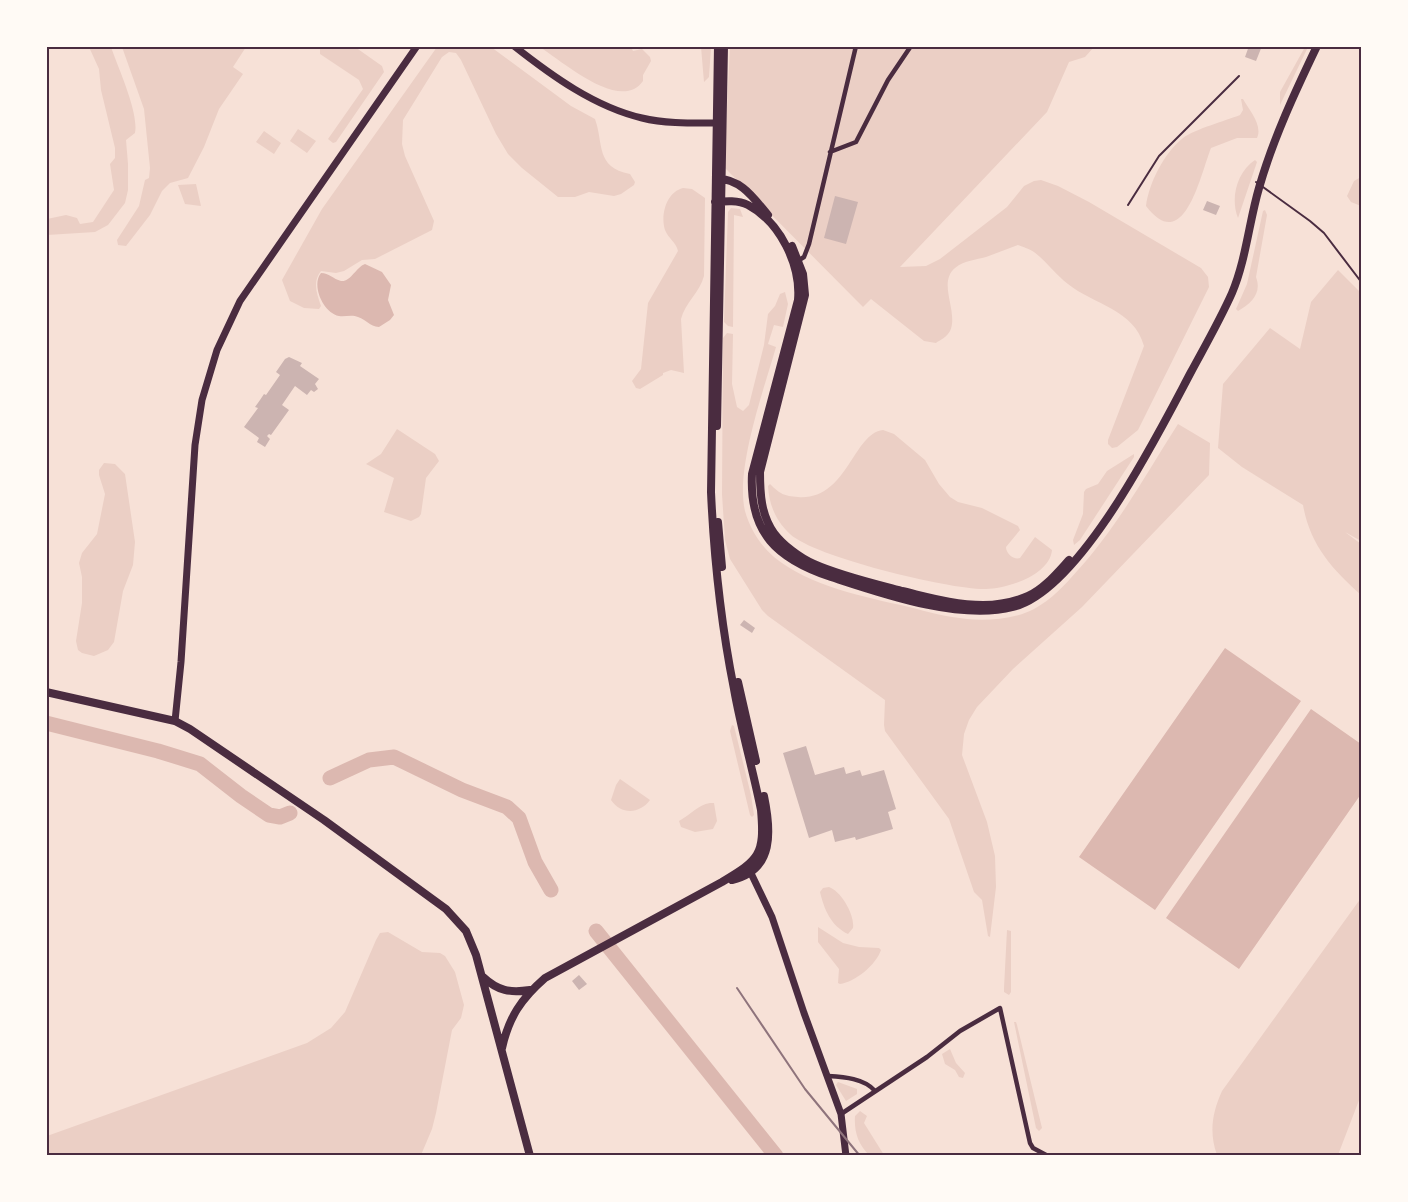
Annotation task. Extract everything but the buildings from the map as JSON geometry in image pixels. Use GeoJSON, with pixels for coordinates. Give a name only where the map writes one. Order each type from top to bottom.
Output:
{"type":"FeatureCollection","features":[{"type":"Feature","properties":{"kind":"main road"},"geometry":{"type":"LineString","coordinates":[[175,721],[195,445],[202,400],[217,350],[240,301],[417,46]]}},
{"type":"Feature","properties":{"kind":"main road"},"geometry":{"type":"LineString","coordinates":[[514,46],[579,91],[611,108],[643,118],[720,123]]}},
{"type":"Feature","properties":{"kind":"main road"},"geometry":{"type":"LineString","coordinates":[[718,46],[720,123]]}},
{"type":"Feature","properties":{"kind":"main road"},"geometry":{"type":"LineString","coordinates":[[502,1048],[507,1027],[530,990],[552,973],[722,882],[749,870],[760,848],[763,829],[761,810],[734,690],[723,625],[713,538],[711,492],[718,178],[724,46]]}},
{"type":"Feature","properties":{"kind":"main road"},"geometry":{"type":"LineString","coordinates":[[718,178],[739,183],[746,190],[777,225],[797,262],[798,300],[752,474],[751,494],[760,527],[779,550],[809,570],[871,590],[949,609],[984,612],[1001,610],[1031,601],[1048,590],[1081,553],[1133,479],[1232,293],[1258,183],[1316,46]]}},
{"type":"Feature","properties":{"kind":"main road"},"geometry":{"type":"LineString","coordinates":[[718,202],[736,201],[762,214],[797,262]]}},
{"type":"Feature","properties":{"kind":"main road"},"geometry":{"type":"LineString","coordinates":[[46,692],[175,721],[203,736],[446,909],[466,931],[476,955],[530,1155]]}},
{"type":"Feature","properties":{"kind":"main road"},"geometry":{"type":"LineString","coordinates":[[749,870],[772,916],[841,1114],[846,1155]]}},
{"type":"Feature","properties":{"kind":"main road"},"geometry":{"type":"LineString","coordinates":[[481,975],[491,985],[502,991],[530,990]]}},
{"type":"Feature","properties":{"kind":"street"},"geometry":{"type":"LineString","coordinates":[[797,262],[804,257],[809,244],[856,46]]}},
{"type":"Feature","properties":{"kind":"street"},"geometry":{"type":"LineString","coordinates":[[830,152],[856,142],[888,80],[911,46]]}},
{"type":"Feature","properties":{"kind":"street"},"geometry":{"type":"LineString","coordinates":[[841,1114],[927,1058],[960,1031],[1000,1008],[1030,1143],[1033,1148],[1048,1155]]}},
{"type":"Feature","properties":{"kind":"street"},"geometry":{"type":"LineString","coordinates":[[827,1076],[854,1080],[875,1090]]}},
{"type":"Feature","properties":{"kind":"lane"},"geometry":{"type":"LineString","coordinates":[[1128,205],[1159,156],[1239,76]]}},
{"type":"Feature","properties":{"kind":"lane"},"geometry":{"type":"LineString","coordinates":[[1258,183],[1324,233],[1362,283]]}},
{"type":"Feature","properties":{"kind":"shaded area"},"geometry":{"type":"Polygon","coordinates":[[[89,47],[111,47],[131,102],[135,133],[126,140],[128,190],[125,203],[108,225],[95,232],[47,235],[47,219],[66,215],[77,218],[80,224],[93,222],[114,190],[110,164],[115,158],[115,148],[101,90],[99,69],[89,47]]]}},
{"type":"Feature","properties":{"kind":"shaded area"},"geometry":{"type":"Polygon","coordinates":[[[122,47],[246,47],[233,67],[243,74],[219,109],[204,147],[188,178],[170,183],[162,191],[150,215],[126,246],[118,245],[117,240],[139,206],[145,180],[149,178],[150,168],[144,109],[122,47]]]}},
{"type":"Feature","properties":{"kind":"shaded area"},"geometry":{"type":"Polygon","coordinates":[[[320,47],[355,47],[382,66],[384,72],[336,142],[333,143],[328,139],[363,89],[359,80],[320,54],[320,47]]]}},
{"type":"Feature","properties":{"kind":"shaded area"},"geometry":{"type":"Polygon","coordinates":[[[437,47],[491,47],[571,106],[595,119],[606,160],[619,171],[630,174],[635,182],[634,185],[614,196],[589,192],[575,197],[558,197],[508,154],[461,60],[456,53],[449,52],[442,57],[403,120],[402,144],[405,156],[434,221],[432,230],[375,259],[362,260],[344,271],[336,273],[321,271],[316,284],[321,306],[319,309],[304,308],[290,301],[282,280],[322,209],[437,47]]]}},
{"type":"Feature","properties":{"kind":"shaded area"},"geometry":{"type":"Polygon","coordinates":[[[540,47],[631,47],[633,51],[642,49],[651,61],[643,75],[643,81],[633,89],[621,91],[592,82],[540,47]]]}},
{"type":"Feature","properties":{"kind":"shaded area"},"geometry":{"type":"Polygon","coordinates":[[[701,47],[711,47],[709,77],[704,82],[701,47]]]}},
{"type":"Feature","properties":{"kind":"shaded area"},"geometry":{"type":"Polygon","coordinates":[[[730,47],[1094,47],[1085,57],[1069,62],[1047,112],[900,267],[926,266],[940,259],[1007,207],[1024,186],[1041,180],[1089,202],[1201,268],[1208,277],[1209,287],[1138,430],[1117,447],[1112,448],[1108,444],[1144,346],[1139,334],[1122,316],[1068,284],[1028,249],[1018,245],[955,268],[948,282],[952,315],[950,331],[936,343],[924,341],[871,299],[863,307],[724,167],[730,47]]]}},
{"type":"Feature","properties":{"kind":"shaded area"},"geometry":{"type":"Polygon","coordinates":[[[1305,47],[1308,47],[1280,105],[1280,92],[1305,47]]]}},
{"type":"Feature","properties":{"kind":"shaded area"},"geometry":{"type":"Polygon","coordinates":[[[1241,99],[1257,123],[1257,138],[1237,138],[1211,148],[1189,206],[1180,217],[1171,222],[1159,219],[1146,206],[1154,178],[1164,160],[1176,144],[1188,135],[1240,115],[1243,110],[1241,99]]]}},
{"type":"Feature","properties":{"kind":"shaded area"},"geometry":{"type":"Polygon","coordinates":[[[298,129],[316,141],[307,153],[290,141],[298,129]]]}},
{"type":"Feature","properties":{"kind":"shaded area"},"geometry":{"type":"Polygon","coordinates":[[[264,131],[281,143],[274,154],[256,142],[264,131]]]}},
{"type":"Feature","properties":{"kind":"shaded area"},"geometry":{"type":"Polygon","coordinates":[[[1255,160],[1257,162],[1238,218],[1235,202],[1237,186],[1244,171],[1255,160]]]}},
{"type":"Feature","properties":{"kind":"shaded area"},"geometry":{"type":"Polygon","coordinates":[[[1361,177],[1361,206],[1351,202],[1347,196],[1354,181],[1361,177]]]}},
{"type":"Feature","properties":{"kind":"shaded area"},"geometry":{"type":"Polygon","coordinates":[[[196,184],[201,206],[185,204],[178,185],[196,184]]]}},
{"type":"Feature","properties":{"kind":"shaded area"},"geometry":{"type":"Polygon","coordinates":[[[683,188],[692,189],[705,198],[704,276],[681,319],[684,373],[671,370],[640,389],[636,388],[632,381],[641,369],[648,303],[678,251],[665,230],[664,211],[673,194],[683,188]]]}},
{"type":"Feature","properties":{"kind":"shaded area"},"geometry":{"type":"Polygon","coordinates":[[[731,208],[740,209],[743,217],[734,215],[733,327],[724,322],[728,212],[731,208]]]}},
{"type":"Feature","properties":{"kind":"shaded area"},"geometry":{"type":"Polygon","coordinates":[[[1265,210],[1267,215],[1256,277],[1257,293],[1248,305],[1238,311],[1236,309],[1247,284],[1265,210]]]}},
{"type":"Feature","properties":{"kind":"shaded area"},"geometry":{"type":"Polygon","coordinates":[[[365,264],[382,272],[391,285],[388,300],[394,315],[379,327],[356,316],[333,314],[320,298],[318,291],[318,278],[321,273],[345,281],[365,264]]]}},
{"type":"Feature","properties":{"kind":"shaded area"},"geometry":{"type":"Polygon","coordinates":[[[1338,270],[1361,293],[1361,541],[1345,532],[1361,544],[1361,595],[1324,555],[1311,532],[1303,505],[1242,467],[1218,448],[1223,384],[1270,328],[1300,349],[1311,302],[1338,270]]]}},
{"type":"Feature","properties":{"kind":"shaded area"},"geometry":{"type":"Polygon","coordinates":[[[785,292],[788,304],[783,327],[774,325],[768,344],[776,347],[747,452],[743,494],[745,511],[756,536],[774,557],[788,567],[820,583],[874,599],[960,618],[992,619],[1027,612],[1058,592],[1106,536],[1178,424],[1210,443],[1209,475],[1082,607],[1013,669],[977,707],[969,720],[964,734],[962,755],[987,822],[995,856],[996,887],[990,937],[982,900],[974,892],[949,819],[885,731],[885,700],[768,616],[730,559],[725,540],[722,494],[723,338],[727,333],[733,334],[732,384],[737,407],[743,411],[749,405],[764,345],[768,314],[775,306],[780,294],[785,292]]]}},
{"type":"Feature","properties":{"kind":"shaded area"},"geometry":{"type":"Polygon","coordinates":[[[397,429],[435,454],[439,461],[426,478],[421,514],[411,521],[384,512],[394,478],[366,464],[381,454],[397,429]]]}},
{"type":"Feature","properties":{"kind":"shaded area"},"geometry":{"type":"Polygon","coordinates":[[[883,430],[894,434],[925,460],[939,484],[950,497],[958,502],[982,508],[1018,526],[1020,530],[1006,547],[1011,556],[1020,558],[1035,537],[1052,550],[1044,567],[1016,583],[986,589],[969,588],[915,578],[853,562],[804,543],[790,534],[774,512],[768,486],[770,484],[783,494],[798,497],[814,495],[828,489],[839,478],[864,442],[873,434],[883,430]]]}},
{"type":"Feature","properties":{"kind":"shaded area"},"geometry":{"type":"Polygon","coordinates":[[[1134,454],[1080,540],[1074,545],[1073,540],[1083,514],[1084,492],[1098,484],[1107,471],[1134,454]]]}},
{"type":"Feature","properties":{"kind":"shaded area"},"geometry":{"type":"Polygon","coordinates":[[[104,463],[115,464],[125,474],[135,542],[133,565],[123,591],[114,642],[108,650],[94,656],[78,650],[76,641],[82,603],[82,577],[79,563],[82,553],[97,534],[105,494],[99,470],[104,463]]]}},
{"type":"Feature","properties":{"kind":"shaded area"},"geometry":{"type":"Polygon","coordinates":[[[1225,648],[1301,701],[1155,910],[1079,857],[1225,648]]]}},
{"type":"Feature","properties":{"kind":"shaded area"},"geometry":{"type":"Polygon","coordinates":[[[1311,709],[1361,744],[1361,794],[1239,969],[1166,918],[1311,709]]]}},
{"type":"Feature","properties":{"kind":"shaded area"},"geometry":{"type":"Polygon","coordinates":[[[732,725],[751,795],[754,815],[752,817],[730,731],[732,725]]]}},
{"type":"Feature","properties":{"kind":"shaded area"},"geometry":{"type":"Polygon","coordinates":[[[620,779],[650,800],[646,805],[630,811],[615,805],[611,800],[620,779]]]}},
{"type":"Feature","properties":{"kind":"shaded area"},"geometry":{"type":"Polygon","coordinates":[[[710,803],[714,803],[717,821],[713,829],[695,832],[681,827],[679,821],[710,803]]]}},
{"type":"Feature","properties":{"kind":"shaded area"},"geometry":{"type":"Polygon","coordinates":[[[829,887],[842,898],[852,917],[853,928],[848,934],[833,922],[824,905],[820,892],[823,888],[829,887]]]}},
{"type":"Feature","properties":{"kind":"shaded area"},"geometry":{"type":"Polygon","coordinates":[[[1361,898],[1361,1095],[1338,1155],[1217,1155],[1213,1139],[1213,1123],[1222,1091],[1361,898]]]}},
{"type":"Feature","properties":{"kind":"shaded area"},"geometry":{"type":"Polygon","coordinates":[[[818,927],[843,943],[881,950],[875,961],[864,972],[840,984],[838,983],[839,969],[818,942],[818,927]]]}},
{"type":"Feature","properties":{"kind":"shaded area"},"geometry":{"type":"Polygon","coordinates":[[[1007,930],[1011,931],[1011,992],[1009,995],[1004,992],[1007,930]]]}},
{"type":"Feature","properties":{"kind":"shaded area"},"geometry":{"type":"Polygon","coordinates":[[[388,932],[422,952],[440,953],[445,956],[455,972],[464,1005],[461,1018],[452,1030],[436,1113],[421,1155],[47,1155],[47,1136],[307,1043],[331,1028],[345,1012],[380,933],[388,932]]]}},
{"type":"Feature","properties":{"kind":"shaded area"},"geometry":{"type":"Polygon","coordinates":[[[1014,1022],[1017,1025],[1042,1128],[1039,1131],[1036,1128],[1014,1022]]]}},
{"type":"Feature","properties":{"kind":"shaded area"},"geometry":{"type":"Polygon","coordinates":[[[950,1049],[956,1063],[965,1073],[963,1078],[945,1064],[942,1054],[950,1049]]]}},
{"type":"Feature","properties":{"kind":"shaded area"},"geometry":{"type":"Polygon","coordinates":[[[838,1082],[857,1089],[857,1094],[846,1101],[836,1085],[838,1082]]]}},
{"type":"Feature","properties":{"kind":"shaded area"},"geometry":{"type":"Polygon","coordinates":[[[860,1111],[867,1116],[864,1123],[884,1155],[869,1155],[859,1142],[855,1116],[860,1111]]]}},
{"type":"Feature","properties":{"kind":"waterway"},"geometry":{"type":"LineString","coordinates":[[46,723],[200,764],[269,815],[280,817],[290,813]]}},
{"type":"Feature","properties":{"kind":"waterway"},"geometry":{"type":"LineString","coordinates":[[330,778],[369,760],[394,757],[462,790],[507,807],[519,818],[535,862],[551,890]]}},
{"type":"Feature","properties":{"kind":"waterway"},"geometry":{"type":"LineString","coordinates":[[596,931],[776,1156]]}},
{"type":"Feature","properties":{"kind":"railway"},"geometry":{"type":"LineString","coordinates":[[737,988],[805,1089],[860,1156]]}}]}
